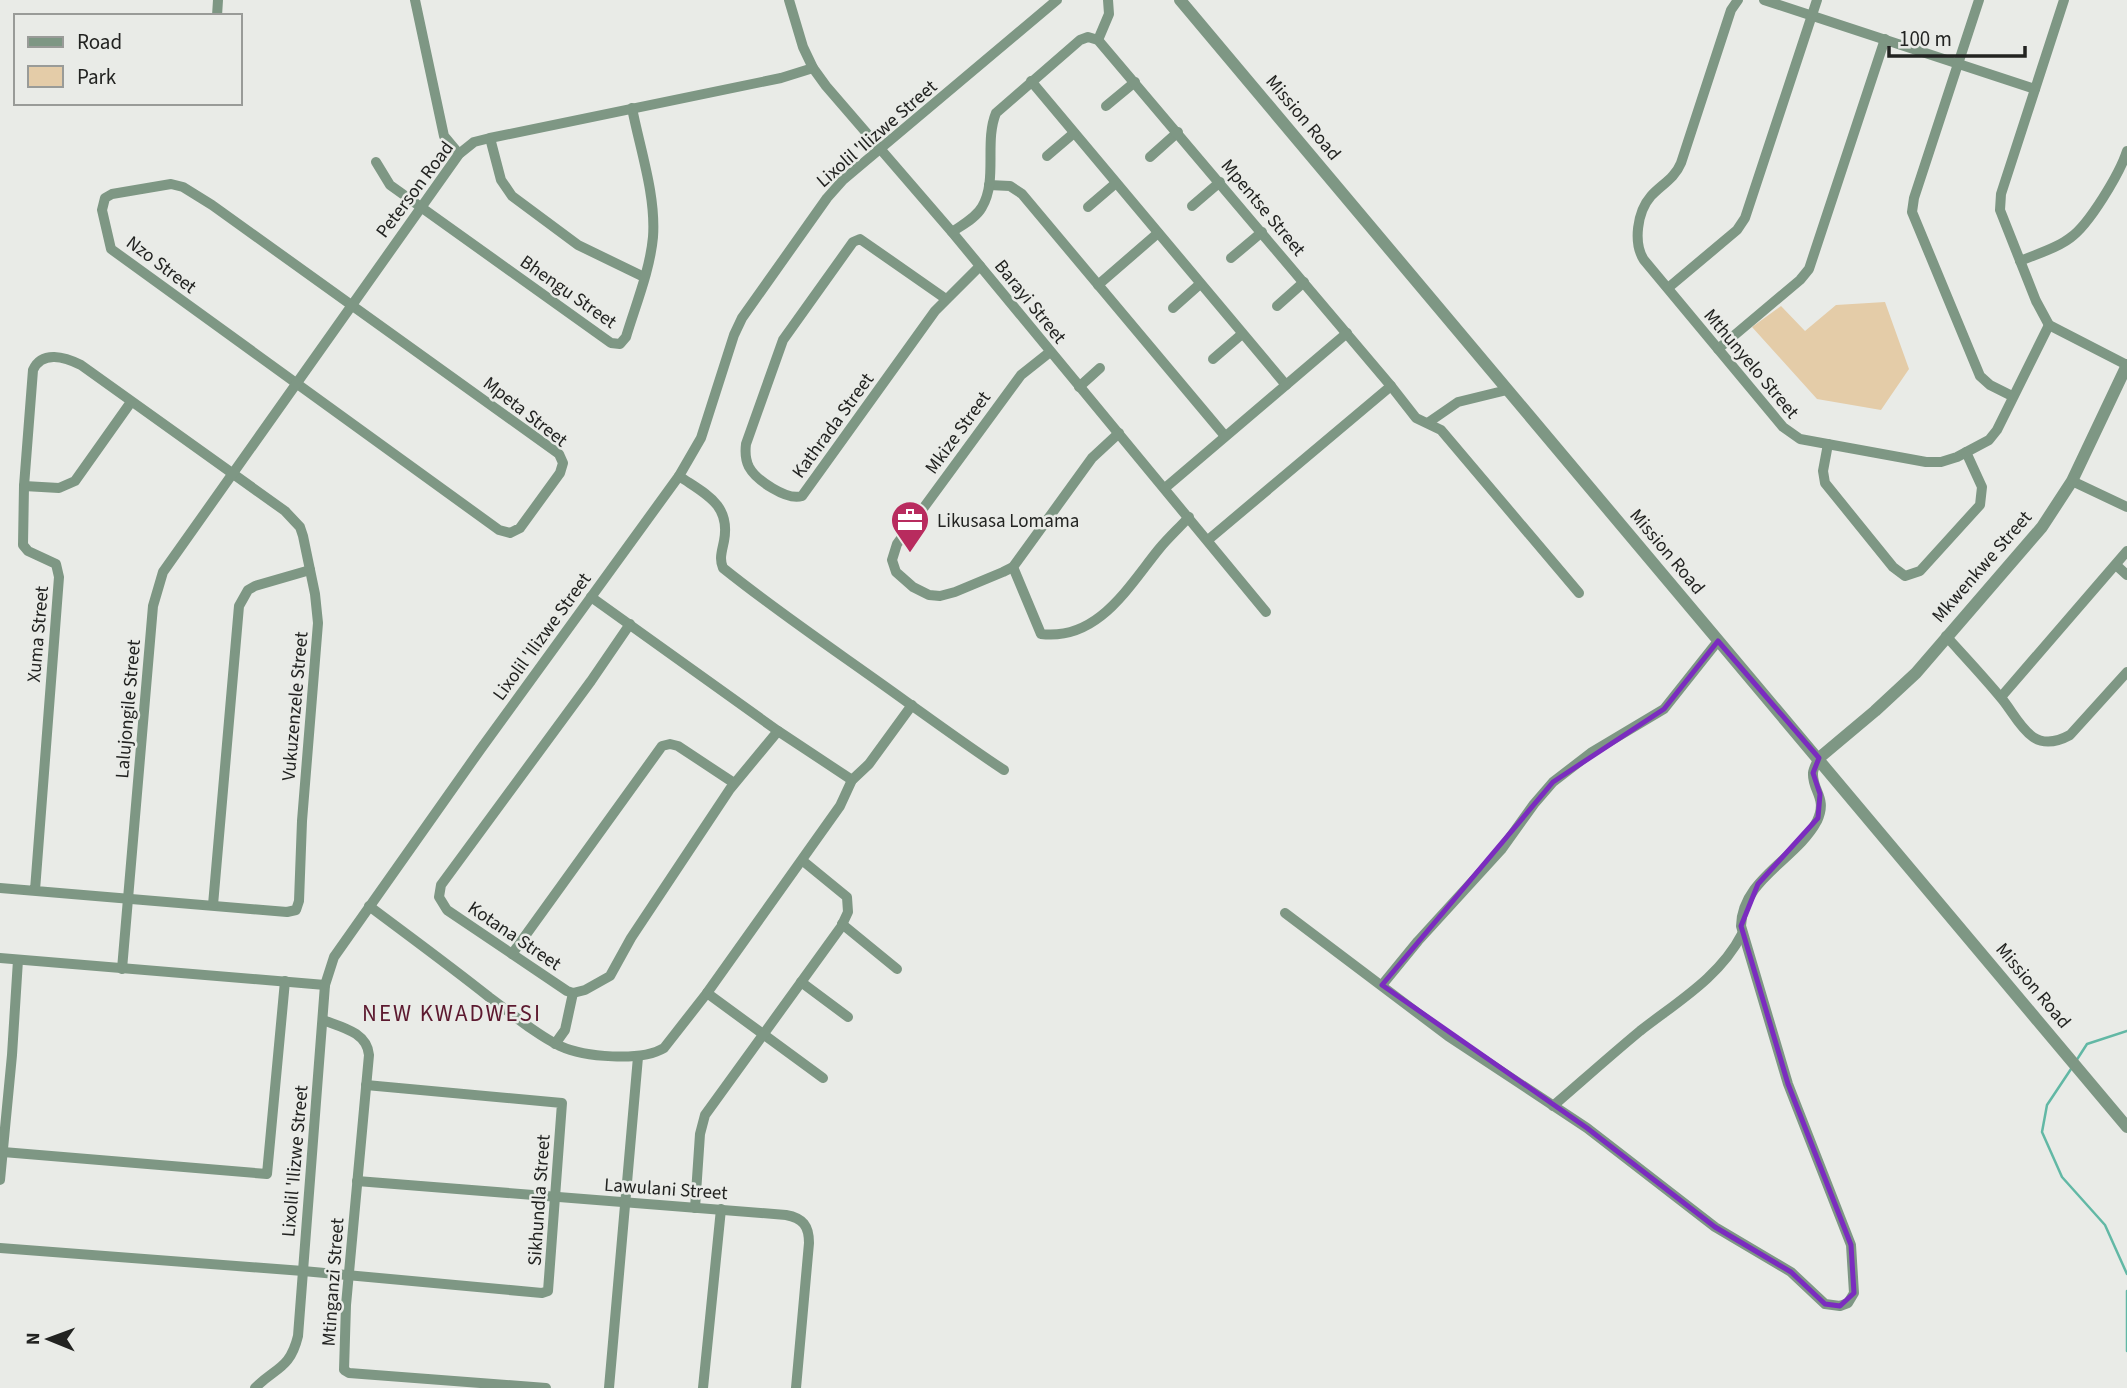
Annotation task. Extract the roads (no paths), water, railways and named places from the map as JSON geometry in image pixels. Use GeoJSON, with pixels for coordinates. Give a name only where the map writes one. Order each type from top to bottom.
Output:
{"type":"FeatureCollection","features":[{"type":"Feature","properties":{"kind":"street"},"geometry":{"type":"LineString","coordinates":[[415,0],[444,136],[459,154]]}},
{"type":"Feature","properties":{"kind":"street","name":"Barayi Street"},"geometry":{"type":"LineString","coordinates":[[789,0],[803,47],[813,68],[1266,612]]}},
{"type":"Feature","properties":{"kind":"street","name":"Lixolil 'Ilizwe Street"},"geometry":{"type":"LineString","coordinates":[[255,1388],[283,1367],[293,1354],[298,1336],[325,985],[334,957],[679,475],[701,438],[741,318],[827,198],[843,180],[1057,0]]}},
{"type":"Feature","properties":{"kind":"street"},"geometry":{"type":"LineString","coordinates":[[952,232],[972,218],[983,206],[989,185],[991,133],[996,113],[1080,40],[1088,37],[1098,40],[1109,14],[1108,0]]}},
{"type":"Feature","properties":{"kind":"street","name":"Mission Road"},"geometry":{"type":"LineString","coordinates":[[1180,0],[2127,1127]]}},
{"type":"Feature","properties":{"kind":"street","name":"Mthunyelo Street"},"geometry":{"type":"LineString","coordinates":[[1738,0],[1731,10],[1681,163],[1674,175],[1645,205],[1638,245],[1644,260],[1788,433],[1800,439],[1934,463],[1951,460],[1994,434],[2049,325]]}},
{"type":"Feature","properties":{"kind":"street"},"geometry":{"type":"LineString","coordinates":[[1764,0],[2035,89]]}},
{"type":"Feature","properties":{"kind":"street"},"geometry":{"type":"LineString","coordinates":[[1668,288],[1737,230],[1745,218],[1817,0]]}},
{"type":"Feature","properties":{"kind":"street"},"geometry":{"type":"LineString","coordinates":[[1979,0],[1914,198],[1912,212],[1980,376],[1990,385],[2012,396]]}},
{"type":"Feature","properties":{"kind":"street"},"geometry":{"type":"LineString","coordinates":[[2064,0],[2000,202],[2001,216],[2036,301],[2049,325],[2127,365]]}},
{"type":"Feature","properties":{"kind":"street"},"geometry":{"type":"LineString","coordinates":[[1718,349],[1800,280],[1809,269],[1885,39]]}},
{"type":"Feature","properties":{"kind":"street","name":"Mpentse Street"},"geometry":{"type":"LineString","coordinates":[[1098,40],[1413,414],[1441,429],[1579,593]]}},
{"type":"Feature","properties":{"kind":"street","name":"Peterson Road"},"geometry":{"type":"LineString","coordinates":[[230,474],[459,154],[474,142],[780,78],[813,68]]}},
{"type":"Feature","properties":{"kind":"street"},"geometry":{"type":"LineString","coordinates":[[1031,81],[1286,385]]}},
{"type":"Feature","properties":{"kind":"street"},"geometry":{"type":"LineString","coordinates":[[1106,106],[1135,82]]}},
{"type":"Feature","properties":{"kind":"street","name":"Bhengu Street"},"geometry":{"type":"LineString","coordinates":[[376,163],[386,181],[421,208],[611,344],[620,344],[626,337],[644,277],[651,249],[653,223],[632,108]]}},
{"type":"Feature","properties":{"kind":"street"},"geometry":{"type":"LineString","coordinates":[[1150,157],[1178,132]]}},
{"type":"Feature","properties":{"kind":"street"},"geometry":{"type":"LineString","coordinates":[[1047,156],[1074,133]]}},
{"type":"Feature","properties":{"kind":"street"},"geometry":{"type":"LineString","coordinates":[[490,138],[501,180],[512,196],[578,244],[644,277]]}},
{"type":"Feature","properties":{"kind":"street"},"geometry":{"type":"LineString","coordinates":[[2020,261],[2066,242],[2078,232],[2112,183],[2127,151]]}},
{"type":"Feature","properties":{"kind":"street"},"geometry":{"type":"LineString","coordinates":[[1192,206],[1220,182]]}},
{"type":"Feature","properties":{"kind":"street"},"geometry":{"type":"LineString","coordinates":[[1088,207],[1116,183]]}},
{"type":"Feature","properties":{"kind":"street","name":"Nzo Street"},"geometry":{"type":"LineString","coordinates":[[296,383],[111,249],[102,209],[105,198],[112,194],[165,184],[183,187],[351,305]]}},
{"type":"Feature","properties":{"kind":"street"},"geometry":{"type":"LineString","coordinates":[[989,185],[1010,186],[1022,194],[1225,436]]}},
{"type":"Feature","properties":{"kind":"street"},"geometry":{"type":"LineString","coordinates":[[1231,258],[1262,232]]}},
{"type":"Feature","properties":{"kind":"street"},"geometry":{"type":"LineString","coordinates":[[1098,285],[1158,233]]}},
{"type":"Feature","properties":{"kind":"street","name":"Kathrada Street"},"geometry":{"type":"LineString","coordinates":[[946,299],[860,239],[853,242],[783,340],[746,444],[746,458],[750,469],[781,491],[793,497],[802,496],[946,299],[979,266]]}},
{"type":"Feature","properties":{"kind":"street"},"geometry":{"type":"LineString","coordinates":[[1277,306],[1304,282]]}},
{"type":"Feature","properties":{"kind":"street"},"geometry":{"type":"LineString","coordinates":[[1173,308],[1200,284]]}},
{"type":"Feature","properties":{"kind":"street","name":"Mpeta Street"},"geometry":{"type":"LineString","coordinates":[[296,383],[506,533],[516,532],[520,528],[560,473],[563,463],[559,454],[351,305]]}},
{"type":"Feature","properties":{"kind":"street"},"geometry":{"type":"LineString","coordinates":[[1165,488],[1347,333]]}},
{"type":"Feature","properties":{"kind":"street"},"geometry":{"type":"LineString","coordinates":[[1213,359],[1242,334]]}},
{"type":"Feature","properties":{"kind":"street","name":"Mkize Street"},"geometry":{"type":"LineString","coordinates":[[1013,567],[955,592],[934,596],[923,593],[900,577],[892,560],[897,544],[998,405],[1021,375],[1050,352]]}},
{"type":"Feature","properties":{"kind":"street","name":"Vukuzenzele Street"},"geometry":{"type":"LineString","coordinates":[[0,888],[287,912],[296,910],[299,901],[302,821],[318,623],[303,536],[294,519],[81,365],[70,359],[49,357],[37,362]]}},
{"type":"Feature","properties":{"kind":"street","name":"Xuma Street"},"geometry":{"type":"LineString","coordinates":[[35,890],[59,577],[56,564],[28,551],[23,545],[30,386],[37,362]]}},
{"type":"Feature","properties":{"kind":"street","name":"Mkwenkwe Street"},"geometry":{"type":"LineString","coordinates":[[1819,758],[1900,689],[2042,527],[2072,481],[2127,365]]}},
{"type":"Feature","properties":{"kind":"street"},"geometry":{"type":"LineString","coordinates":[[1079,387],[1100,368]]}},
{"type":"Feature","properties":{"kind":"street"},"geometry":{"type":"LineString","coordinates":[[1208,540],[1391,386]]}},
{"type":"Feature","properties":{"kind":"street"},"geometry":{"type":"LineString","coordinates":[[1429,422],[1458,402],[1507,390]]}},
{"type":"Feature","properties":{"kind":"street"},"geometry":{"type":"LineString","coordinates":[[24,486],[59,488],[75,481],[131,402]]}},
{"type":"Feature","properties":{"kind":"street"},"geometry":{"type":"LineString","coordinates":[[1119,433],[1086,465],[1013,567],[1041,634],[1069,632],[1094,623],[1105,615],[1162,545],[1189,517]]}},
{"type":"Feature","properties":{"kind":"street"},"geometry":{"type":"LineString","coordinates":[[1828,444],[1823,471],[1829,489],[1893,567],[1905,576],[1920,571],[1981,502],[1982,486],[1966,452]]}},
{"type":"Feature","properties":{"kind":"street","name":"Lalujongile Street"},"geometry":{"type":"LineString","coordinates":[[122,969],[152,626],[158,586],[169,562],[230,474]]}},
{"type":"Feature","properties":{"kind":"street"},"geometry":{"type":"LineString","coordinates":[[679,475],[720,505],[725,527],[720,560],[723,568],[810,635],[912,705],[946,733],[1004,770]]}},
{"type":"Feature","properties":{"kind":"street"},"geometry":{"type":"LineString","coordinates":[[2072,481],[2127,507]]}},
{"type":"Feature","properties":{"kind":"street"},"geometry":{"type":"LineString","coordinates":[[2001,697],[2127,551]]}},
{"type":"Feature","properties":{"kind":"street"},"geometry":{"type":"LineString","coordinates":[[2116,565],[2127,575]]}},
{"type":"Feature","properties":{"kind":"street"},"geometry":{"type":"LineString","coordinates":[[213,905],[239,606],[248,590],[255,586],[310,570]]}},
{"type":"Feature","properties":{"kind":"street"},"geometry":{"type":"LineString","coordinates":[[591,597],[778,731],[852,780]]}},
{"type":"Feature","properties":{"kind":"street","name":"Kotana Street"},"geometry":{"type":"LineString","coordinates":[[629,624],[591,681],[441,885],[439,897],[444,908],[553,983],[573,993],[593,987],[610,976],[642,921],[734,783],[778,731]]}},
{"type":"Feature","properties":{"kind":"street"},"geometry":{"type":"LineString","coordinates":[[1946,636],[2034,738],[2050,742],[2062,740],[2077,727],[2127,672]]}},
{"type":"Feature","properties":{"kind":"street"},"geometry":{"type":"LineString","coordinates":[[1382,985],[1501,850],[1553,782],[1592,752],[1664,709],[1718,640]]}},
{"type":"Feature","properties":{"kind":"street"},"geometry":{"type":"LineString","coordinates":[[369,906],[555,1044],[585,1052],[638,1057],[664,1048],[803,860],[839,806],[852,780],[870,764],[912,705]]}},
{"type":"Feature","properties":{"kind":"street"},"geometry":{"type":"LineString","coordinates":[[512,954],[662,746],[678,746],[734,783]]}},
{"type":"Feature","properties":{"kind":"street"},"geometry":{"type":"LineString","coordinates":[[1285,913],[1459,1044],[1587,1128],[1715,1227],[1791,1272],[1825,1304],[1840,1306],[1852,1298],[1855,1281],[1851,1245],[1788,1084],[1742,934],[1741,917],[1759,884],[1802,840],[1818,818],[1820,794],[1813,773],[1819,758]]}},
{"type":"Feature","properties":{"kind":"street"},"geometry":{"type":"LineString","coordinates":[[695,1208],[703,1120],[842,924],[849,905],[847,897],[803,860]]}},
{"type":"Feature","properties":{"kind":"street"},"geometry":{"type":"LineString","coordinates":[[842,924],[897,969]]}},
{"type":"Feature","properties":{"kind":"street"},"geometry":{"type":"LineString","coordinates":[[1553,1106],[1716,971],[1742,934]]}},
{"type":"Feature","properties":{"kind":"street"},"geometry":{"type":"LineString","coordinates":[[0,958],[325,985]]}},
{"type":"Feature","properties":{"kind":"street"},"geometry":{"type":"LineString","coordinates":[[0,1181],[18,960]]}},
{"type":"Feature","properties":{"kind":"street"},"geometry":{"type":"LineString","coordinates":[[3,1152],[267,1174],[285,981]]}},
{"type":"Feature","properties":{"kind":"street"},"geometry":{"type":"LineString","coordinates":[[801,982],[848,1017]]}},
{"type":"Feature","properties":{"kind":"street"},"geometry":{"type":"LineString","coordinates":[[555,1044],[565,1030],[573,993]]}},
{"type":"Feature","properties":{"kind":"street"},"geometry":{"type":"LineString","coordinates":[[707,993],[823,1078]]}},
{"type":"Feature","properties":{"kind":"street","name":"Mtinganzi Street"},"geometry":{"type":"LineString","coordinates":[[323,1020],[352,1031],[366,1043],[369,1055],[349,1276],[344,1370],[349,1373],[547,1388]]}},
{"type":"Feature","properties":{"kind":"street"},"geometry":{"type":"LineString","coordinates":[[609,1388],[638,1057]]}},
{"type":"Feature","properties":{"kind":"street","name":"Sikhundla Street"},"geometry":{"type":"LineString","coordinates":[[0,1248],[303,1270],[542,1293],[548,1290],[562,1103],[366,1085]]}},
{"type":"Feature","properties":{"kind":"street","name":"Lawulani Street"},"geometry":{"type":"LineString","coordinates":[[357,1181],[721,1209],[786,1215],[798,1219],[806,1226],[809,1234],[796,1388]]}},
{"type":"Feature","properties":{"kind":"street"},"geometry":{"type":"LineString","coordinates":[[703,1388],[721,1209]]}},
{"type":"Feature","properties":{"kind":"waterway"},"geometry":{"type":"LineString","coordinates":[[2076,1061],[2087,1044],[2127,1031]]}},
{"type":"Feature","properties":{"kind":"waterway"},"geometry":{"type":"LineString","coordinates":[[2071,1069],[2047,1105],[2042,1132],[2062,1177],[2105,1225],[2127,1274]]}},
{"type":"Feature","properties":{"kind":"waterway"},"geometry":{"type":"LineString","coordinates":[[2127,1291],[2127,1351]]}},
{"type":"Feature","properties":{"kind":"place","name":"Likusasa Lomama"},"geometry":{"type":"Point","coordinates":[910,554]}},
{"type":"Feature","properties":{"kind":"district","name":"NEW KWADWESI"},"geometry":{"type":"Point","coordinates":[452,1013]}}]}
